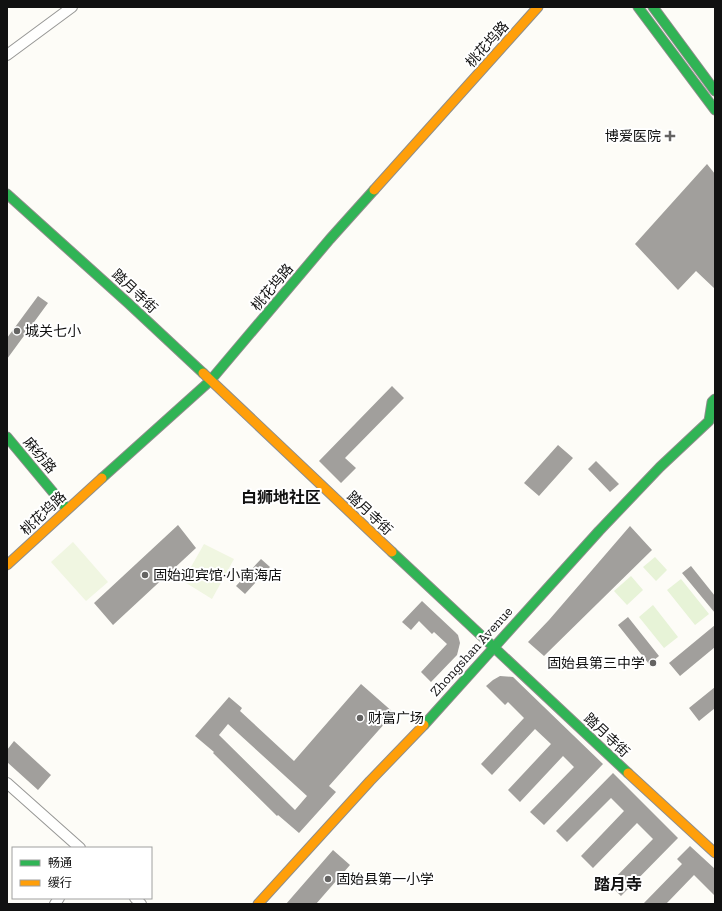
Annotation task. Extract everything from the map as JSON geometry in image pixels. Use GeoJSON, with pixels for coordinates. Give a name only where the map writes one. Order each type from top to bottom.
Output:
{"type":"FeatureCollection","features":[{"type":"Feature","properties":{"kind":"street"},"geometry":{"type":"LineString","coordinates":[[7,55],[72,7]]}},
{"type":"Feature","properties":{"kind":"street","name":"桃花坞路"},"geometry":{"type":"LineString","coordinates":[[7,565],[210,381],[340,228],[538,7]]}},
{"type":"Feature","properties":{"kind":"street"},"geometry":{"type":"LineString","coordinates":[[638,7],[715,110]]}},
{"type":"Feature","properties":{"kind":"street"},"geometry":{"type":"LineString","coordinates":[[653,7],[715,90]]}},
{"type":"Feature","properties":{"kind":"street","name":"踏月寺街"},"geometry":{"type":"LineString","coordinates":[[7,194],[128,303],[493,648],[715,853]]}},
{"type":"Feature","properties":{"kind":"street","name":"Zhongshan Avenue"},"geometry":{"type":"LineString","coordinates":[[258,904],[660,467],[713,424],[712,402],[715,399]]}},
{"type":"Feature","properties":{"kind":"street","name":"麻纺路"},"geometry":{"type":"LineString","coordinates":[[7,437],[67,509]]}},
{"type":"Feature","properties":{"kind":"street"},"geometry":{"type":"LineString","coordinates":[[7,783],[79,847]]}},
{"type":"Feature","properties":{"kind":"green space"},"geometry":{"type":"Polygon","coordinates":[[[73,542],[108,582],[86,601],[51,562],[73,542]]]}},
{"type":"Feature","properties":{"kind":"green space"},"geometry":{"type":"Polygon","coordinates":[[[204,544],[234,559],[212,599],[183,581],[204,544]]]}},
{"type":"Feature","properties":{"kind":"green space"},"geometry":{"type":"Polygon","coordinates":[[[655,557],[667,570],[656,581],[643,567],[655,557]]]}},
{"type":"Feature","properties":{"kind":"green space"},"geometry":{"type":"Polygon","coordinates":[[[631,576],[643,590],[627,605],[614,591],[631,576]]]}},
{"type":"Feature","properties":{"kind":"green space"},"geometry":{"type":"Polygon","coordinates":[[[681,579],[709,614],[695,625],[667,590],[681,579]]]}},
{"type":"Feature","properties":{"kind":"green space"},"geometry":{"type":"Polygon","coordinates":[[[653,605],[678,637],[664,648],[639,617],[653,605]]]}},
{"type":"Feature","properties":{"kind":"building"},"geometry":{"type":"Polygon","coordinates":[[[707,164],[715,174],[715,289],[696,271],[678,290],[635,244],[707,164]]]}},
{"type":"Feature","properties":{"kind":"building"},"geometry":{"type":"Polygon","coordinates":[[[38,296],[48,303],[7,359],[7,338],[38,296]]]}},
{"type":"Feature","properties":{"kind":"building"},"geometry":{"type":"Polygon","coordinates":[[[392,386],[404,398],[345,458],[356,468],[341,483],[319,461],[392,386]]]}},
{"type":"Feature","properties":{"kind":"building"},"geometry":{"type":"Polygon","coordinates":[[[558,445],[573,458],[539,496],[524,483],[558,445]]]}},
{"type":"Feature","properties":{"kind":"building"},"geometry":{"type":"Polygon","coordinates":[[[596,461],[619,484],[610,492],[588,469],[596,461]]]}},
{"type":"Feature","properties":{"kind":"building","name":"固始迎宾馆·小南海店"},"geometry":{"type":"Polygon","coordinates":[[[178,525],[196,548],[113,625],[94,603],[178,525]]]}},
{"type":"Feature","properties":{"kind":"building"},"geometry":{"type":"Polygon","coordinates":[[[630,526],[652,550],[544,656],[528,642],[549,620],[630,526]]]}},
{"type":"Feature","properties":{"kind":"building"},"geometry":{"type":"Polygon","coordinates":[[[261,559],[270,567],[245,594],[236,586],[261,559]]]}},
{"type":"Feature","properties":{"kind":"building"},"geometry":{"type":"Polygon","coordinates":[[[691,566],[715,596],[715,613],[682,573],[691,566]]]}},
{"type":"Feature","properties":{"kind":"building"},"geometry":{"type":"Polygon","coordinates":[[[422,601],[458,635],[460,643],[457,655],[431,682],[421,672],[447,644],[434,632],[432,634],[419,621],[411,630],[402,622],[422,601]]]}},
{"type":"Feature","properties":{"kind":"building"},"geometry":{"type":"Polygon","coordinates":[[[628,617],[659,656],[649,664],[618,625],[628,617]]]}},
{"type":"Feature","properties":{"kind":"building"},"geometry":{"type":"Polygon","coordinates":[[[715,625],[715,647],[680,676],[669,663],[715,625]]]}},
{"type":"Feature","properties":{"kind":"building"},"geometry":{"type":"Polygon","coordinates":[[[500,676],[513,677],[603,764],[544,825],[530,812],[574,767],[563,756],[520,802],[508,790],[551,744],[535,729],[492,775],[481,764],[524,718],[508,702],[505,705],[486,686],[500,676]]]}},
{"type":"Feature","properties":{"kind":"building"},"geometry":{"type":"Polygon","coordinates":[[[361,684],[394,713],[329,786],[336,792],[299,833],[278,815],[277,816],[213,753],[214,752],[195,736],[229,697],[242,708],[240,711],[294,761],[361,684]],[[228,724],[219,735],[295,810],[307,796],[228,724]]]}},
{"type":"Feature","properties":{"kind":"building"},"geometry":{"type":"Polygon","coordinates":[[[715,687],[715,708],[699,721],[689,708],[715,687]]]}},
{"type":"Feature","properties":{"kind":"building"},"geometry":{"type":"Polygon","coordinates":[[[14,741],[51,775],[38,790],[7,762],[7,750],[14,741]]]}},
{"type":"Feature","properties":{"kind":"building"},"geometry":{"type":"Polygon","coordinates":[[[613,773],[678,838],[621,896],[609,884],[653,839],[637,823],[593,868],[581,856],[624,811],[611,798],[567,842],[556,831],[613,773]]]}},
{"type":"Feature","properties":{"kind":"building"},"geometry":{"type":"Polygon","coordinates":[[[690,846],[715,869],[715,896],[694,875],[666,904],[643,904],[682,864],[677,859],[690,846]]]}},
{"type":"Feature","properties":{"kind":"building"},"geometry":{"type":"Polygon","coordinates":[[[333,850],[350,865],[316,904],[286,904],[333,850]]]}},
{"type":"Feature","properties":{"kind":"traffic: fast"},"geometry":{"type":"LineString","coordinates":[[638,7],[715,110]]}},
{"type":"Feature","properties":{"kind":"traffic: fast"},"geometry":{"type":"LineString","coordinates":[[653,7],[715,91]]}},
{"type":"Feature","properties":{"kind":"traffic: fast"},"geometry":{"type":"LineString","coordinates":[[102,478],[210,381],[330,239],[374,190]]}},
{"type":"Feature","properties":{"kind":"traffic: fast"},"geometry":{"type":"LineString","coordinates":[[7,194],[203,373]]}},
{"type":"Feature","properties":{"kind":"traffic: fast"},"geometry":{"type":"LineString","coordinates":[[424,725],[599,531],[660,467],[709,421],[712,402],[715,399]]}},
{"type":"Feature","properties":{"kind":"traffic: fast"},"geometry":{"type":"LineString","coordinates":[[7,437],[67,509]]}},
{"type":"Feature","properties":{"kind":"traffic: fast"},"geometry":{"type":"LineString","coordinates":[[392,552],[628,773]]}},
{"type":"Feature","properties":{"kind":"traffic: slow"},"geometry":{"type":"LineString","coordinates":[[374,190],[538,7]]}},
{"type":"Feature","properties":{"kind":"traffic: slow"},"geometry":{"type":"LineString","coordinates":[[203,373],[392,552]]}},
{"type":"Feature","properties":{"kind":"traffic: slow"},"geometry":{"type":"LineString","coordinates":[[7,565],[102,478]]}},
{"type":"Feature","properties":{"kind":"traffic: slow"},"geometry":{"type":"LineString","coordinates":[[258,904],[370,781],[424,725]]}},
{"type":"Feature","properties":{"kind":"traffic: slow"},"geometry":{"type":"LineString","coordinates":[[628,773],[715,853]]}},
{"type":"Feature","properties":{"kind":"place","name":"博爱医院"},"geometry":{"type":"Point","coordinates":[670,136]}},
{"type":"Feature","properties":{"kind":"place","name":"城关七小"},"geometry":{"type":"Point","coordinates":[17,331]}},
{"type":"Feature","properties":{"kind":"place","name":"固始迎宾馆·小南海店"},"geometry":{"type":"Point","coordinates":[145,575]}},
{"type":"Feature","properties":{"kind":"place","name":"固始县第三中学"},"geometry":{"type":"Point","coordinates":[653,663]}},
{"type":"Feature","properties":{"kind":"place","name":"财富广场"},"geometry":{"type":"Point","coordinates":[360,718]}},
{"type":"Feature","properties":{"kind":"place","name":"固始县第一小学"},"geometry":{"type":"Point","coordinates":[328,879]}},
{"type":"Feature","properties":{"kind":"district","name":"白狮地社区"},"geometry":{"type":"Point","coordinates":[281,497]}},
{"type":"Feature","properties":{"kind":"district","name":"踏月寺"},"geometry":{"type":"Point","coordinates":[618,884]}}]}
